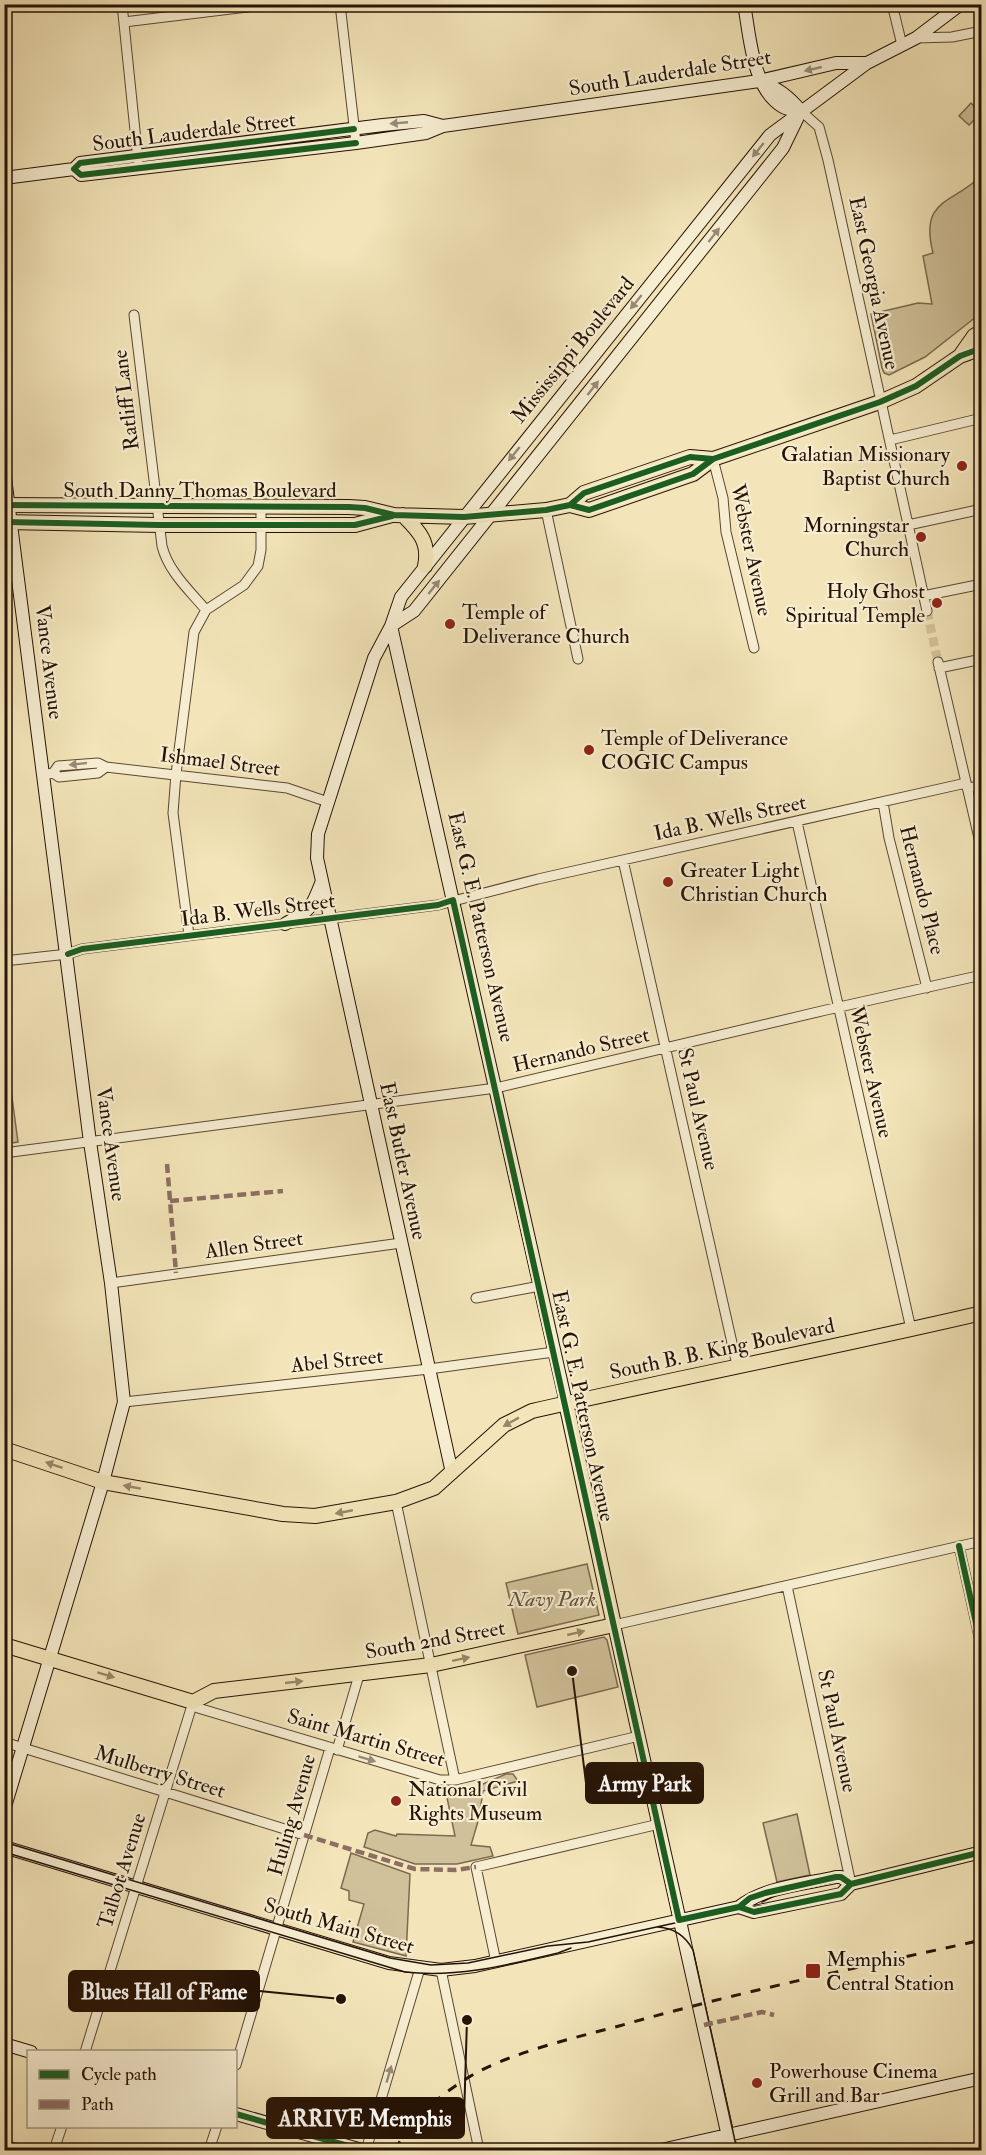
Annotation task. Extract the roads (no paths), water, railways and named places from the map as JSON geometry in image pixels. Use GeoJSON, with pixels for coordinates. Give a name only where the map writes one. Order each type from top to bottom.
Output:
{"type":"FeatureCollection","features":[{"type":"Feature","properties":{"kind":"main road","name":"South Danny Thomas Boulevard"},"geometry":{"type":"LineString","coordinates":[[960,356],[974,336],[981,331]]}},
{"type":"Feature","properties":{"kind":"main road","name":"South Danny Thomas Boulevard"},"geometry":{"type":"LineString","coordinates":[[7,505],[365,507],[399,515],[464,518],[546,510],[570,505],[584,493],[690,457],[713,459],[880,402],[916,386],[960,356],[981,348]]}},
{"type":"Feature","properties":{"kind":"main road","name":"South Danny Thomas Boulevard"},"geometry":{"type":"LineString","coordinates":[[8,522],[355,525],[399,515]]}},
{"type":"Feature","properties":{"kind":"main road"},"geometry":{"type":"LineString","coordinates":[[399,515],[418,530],[428,553],[425,566]]}},
{"type":"Feature","properties":{"kind":"main road","name":"South B. B. King Boulevard"},"geometry":{"type":"LineString","coordinates":[[4,1449],[103,1482],[283,1514],[330,1515],[396,1502],[434,1488],[504,1425],[532,1411],[981,1313]]}},
{"type":"Feature","properties":{"kind":"main road","name":"East G. E. Patterson Avenue"},"geometry":{"type":"LineString","coordinates":[[566,1403],[614,1624]]}},
{"type":"Feature","properties":{"kind":"main road","name":"South 2nd Street"},"geometry":{"type":"LineString","coordinates":[[193,1702],[214,1691],[431,1665],[614,1624]]}},
{"type":"Feature","properties":{"kind":"main road"},"geometry":{"type":"LineString","coordinates":[[4,1645],[193,1702]]}},
{"type":"Feature","properties":{"kind":"street"},"geometry":{"type":"LineString","coordinates":[[122,4],[138,162]]}},
{"type":"Feature","properties":{"kind":"street"},"geometry":{"type":"LineString","coordinates":[[124,22],[273,4]]}},
{"type":"Feature","properties":{"kind":"street"},"geometry":{"type":"LineString","coordinates":[[339,4],[356,143]]}},
{"type":"Feature","properties":{"kind":"street"},"geometry":{"type":"LineString","coordinates":[[744,4],[759,81]]}},
{"type":"Feature","properties":{"kind":"street"},"geometry":{"type":"LineString","coordinates":[[892,4],[902,45]]}},
{"type":"Feature","properties":{"kind":"street","name":"Mississippi Boulevard"},"geometry":{"type":"LineString","coordinates":[[317,858],[318,834],[374,658],[391,626],[401,597],[770,135],[867,63],[916,38],[961,4]]}},
{"type":"Feature","properties":{"kind":"street"},"geometry":{"type":"LineString","coordinates":[[975,4],[981,10]]}},
{"type":"Feature","properties":{"kind":"street"},"geometry":{"type":"LineString","coordinates":[[916,38],[952,37],[981,30]]}},
{"type":"Feature","properties":{"kind":"street","name":"South Lauderdale Street"},"geometry":{"type":"LineString","coordinates":[[138,162],[356,143],[426,133],[443,126],[759,81],[836,63],[867,63]]}},
{"type":"Feature","properties":{"kind":"street","name":"East Georgia Avenue"},"geometry":{"type":"LineString","coordinates":[[759,81],[771,97],[784,108],[801,111],[819,127],[927,611]]}},
{"type":"Feature","properties":{"kind":"street","name":"Mississippi Boulevard"},"geometry":{"type":"LineString","coordinates":[[391,626],[414,611],[491,516],[783,148],[801,111]]}},
{"type":"Feature","properties":{"kind":"street","name":"South Lauderdale Street"},"geometry":{"type":"LineString","coordinates":[[4,178],[74,169],[81,175],[138,162],[354,129],[424,121],[443,126]]}},
{"type":"Feature","properties":{"kind":"street"},"geometry":{"type":"LineString","coordinates":[[663,269],[678,281]]}},
{"type":"Feature","properties":{"kind":"street","name":"Ratliff Lane"},"geometry":{"type":"LineString","coordinates":[[134,315],[165,558],[206,610]]}},
{"type":"Feature","properties":{"kind":"street"},"geometry":{"type":"LineString","coordinates":[[558,399],[574,411]]}},
{"type":"Feature","properties":{"kind":"street"},"geometry":{"type":"LineString","coordinates":[[890,440],[981,418]]}},
{"type":"Feature","properties":{"kind":"street","name":"Webster Avenue"},"geometry":{"type":"LineString","coordinates":[[713,459],[723,498],[726,532],[754,648]]}},
{"type":"Feature","properties":{"kind":"street","name":"Vance Avenue"},"geometry":{"type":"LineString","coordinates":[[4,470],[8,522],[49,774],[90,1142],[111,1283],[124,1402],[103,1482],[4,1810]]}},
{"type":"Feature","properties":{"kind":"street"},"geometry":{"type":"LineString","coordinates":[[189,935],[173,813],[194,632],[206,610],[244,585],[258,566],[261,550],[261,507]]}},
{"type":"Feature","properties":{"kind":"street"},"geometry":{"type":"LineString","coordinates":[[908,525],[981,509]]}},
{"type":"Feature","properties":{"kind":"street"},"geometry":{"type":"LineString","coordinates":[[546,510],[578,658]]}},
{"type":"Feature","properties":{"kind":"street"},"geometry":{"type":"LineString","coordinates":[[923,596],[977,585]]}},
{"type":"Feature","properties":{"kind":"street","name":"East G. E. Patterson Avenue"},"geometry":{"type":"LineString","coordinates":[[391,626],[566,1403]]}},
{"type":"Feature","properties":{"kind":"street"},"geometry":{"type":"LineString","coordinates":[[981,659],[939,665],[981,851]]}},
{"type":"Feature","properties":{"kind":"street","name":"Ishmael Street"},"geometry":{"type":"LineString","coordinates":[[49,774],[59,777],[98,773],[106,767],[176,774],[287,789],[328,802]]}},
{"type":"Feature","properties":{"kind":"street","name":"Ida B. Wells Street"},"geometry":{"type":"LineString","coordinates":[[4,962],[68,954],[82,949],[438,904],[883,802],[967,786],[981,786]]}},
{"type":"Feature","properties":{"kind":"street","name":"Hernando Place"},"geometry":{"type":"LineString","coordinates":[[883,802],[927,988]]}},
{"type":"Feature","properties":{"kind":"street","name":"Webster Avenue"},"geometry":{"type":"LineString","coordinates":[[797,822],[911,1329]]}},
{"type":"Feature","properties":{"kind":"street","name":"East Butler Avenue"},"geometry":{"type":"LineString","coordinates":[[317,858],[452,1473]]}},
{"type":"Feature","properties":{"kind":"street","name":"St Paul Avenue"},"geometry":{"type":"LineString","coordinates":[[623,860],[737,1365]]}},
{"type":"Feature","properties":{"kind":"street"},"geometry":{"type":"LineString","coordinates":[[285,924],[313,905],[322,880]]}},
{"type":"Feature","properties":{"kind":"street","name":"Hernando Street"},"geometry":{"type":"LineString","coordinates":[[4,1153],[495,1088],[981,975]]}},
{"type":"Feature","properties":{"kind":"street","name":"Allen Street"},"geometry":{"type":"LineString","coordinates":[[111,1283],[401,1243]]}},
{"type":"Feature","properties":{"kind":"street"},"geometry":{"type":"LineString","coordinates":[[476,1298],[540,1286]]}},
{"type":"Feature","properties":{"kind":"street","name":"Abel Street"},"geometry":{"type":"LineString","coordinates":[[124,1402],[429,1370],[554,1352]]}},
{"type":"Feature","properties":{"kind":"street"},"geometry":{"type":"LineString","coordinates":[[396,1502],[455,1780]]}},
{"type":"Feature","properties":{"kind":"street","name":"South 2nd Street"},"geometry":{"type":"LineString","coordinates":[[614,1624],[981,1541]]}},
{"type":"Feature","properties":{"kind":"street"},"geometry":{"type":"LineString","coordinates":[[959,1546],[981,1650]]}},
{"type":"Feature","properties":{"kind":"street","name":"St Paul Avenue"},"geometry":{"type":"LineString","coordinates":[[787,1586],[850,1884]]}},
{"type":"Feature","properties":{"kind":"street","name":"East G. E. Patterson Avenue"},"geometry":{"type":"LineString","coordinates":[[614,1624],[731,2151]]}},
{"type":"Feature","properties":{"kind":"street","name":"Huling Avenue"},"geometry":{"type":"LineString","coordinates":[[237,2062],[304,1835],[359,1675]]}},
{"type":"Feature","properties":{"kind":"street","name":"Saint Martin Street"},"geometry":{"type":"LineString","coordinates":[[193,1702],[198,1708],[428,1778],[455,1780],[639,1736]]}},
{"type":"Feature","properties":{"kind":"street","name":"Talbot Avenue"},"geometry":{"type":"LineString","coordinates":[[86,2050],[193,1702]]}},
{"type":"Feature","properties":{"kind":"street","name":"Mulberry Street"},"geometry":{"type":"LineString","coordinates":[[4,1742],[304,1835]]}},
{"type":"Feature","properties":{"kind":"street"},"geometry":{"type":"LineString","coordinates":[[496,1962],[476,1867],[659,1824]]}},
{"type":"Feature","properties":{"kind":"street","name":"South Main Street"},"geometry":{"type":"LineString","coordinates":[[4,1847],[389,1963],[441,1970],[496,1962],[739,1907],[750,1898],[765,1893],[836,1877],[841,1877],[850,1884]]}},
{"type":"Feature","properties":{"kind":"street","name":"South Main Street"},"geometry":{"type":"LineString","coordinates":[[739,1907],[754,1912],[841,1894],[850,1884],[981,1852]]}},
{"type":"Feature","properties":{"kind":"street"},"geometry":{"type":"LineString","coordinates":[[366,2151],[420,1968]]}},
{"type":"Feature","properties":{"kind":"street"},"geometry":{"type":"LineString","coordinates":[[441,1970],[479,2151]]}},
{"type":"Feature","properties":{"kind":"street"},"geometry":{"type":"LineString","coordinates":[[4,2044],[27,2051]]}},
{"type":"Feature","properties":{"kind":"street"},"geometry":{"type":"LineString","coordinates":[[661,2151],[981,2078]]}},
{"type":"Feature","properties":{"kind":"street"},"geometry":{"type":"LineString","coordinates":[[237,2114],[362,2151]]}},
{"type":"Feature","properties":{"kind":"street"},"geometry":{"type":"LineString","coordinates":[[54,2151],[62,2128]]}},
{"type":"Feature","properties":{"kind":"street"},"geometry":{"type":"LineString","coordinates":[[210,2151],[217,2128]]}},
{"type":"Feature","properties":{"kind":"street"},"geometry":{"type":"LineString","coordinates":[[4,2145],[24,2151]]}},
{"type":"Feature","properties":{"kind":"tunnel"},"geometry":{"type":"LineString","coordinates":[[927,611],[938,662]]}},
{"type":"Feature","properties":{"kind":"tram line"},"geometry":{"type":"LineString","coordinates":[[4,1842],[390,1958],[431,1965],[468,1963],[548,1946],[588,1942],[748,1907],[780,1904],[836,1891]]}},
{"type":"Feature","properties":{"kind":"tram line"},"geometry":{"type":"LineString","coordinates":[[4,1852],[405,1972],[463,1972],[520,1962],[571,1948]]}},
{"type":"Feature","properties":{"kind":"tram line"},"geometry":{"type":"LineString","coordinates":[[762,1902],[778,1894],[833,1882]]}},
{"type":"Feature","properties":{"kind":"tram line"},"geometry":{"type":"LineString","coordinates":[[658,1927],[679,1934],[693,1950],[737,2150]]}},
{"type":"Feature","properties":{"kind":"railway"},"geometry":{"type":"LineString","coordinates":[[395,2150],[420,2116],[452,2088],[476,2073],[509,2058],[565,2040],[709,2002],[982,1940]]}},
{"type":"Feature","properties":{"kind":"place","name":"Galatian Missionary Baptist Church"},"geometry":{"type":"Point","coordinates":[962,466]}},
{"type":"Feature","properties":{"kind":"place","name":"Morningstar Church"},"geometry":{"type":"Point","coordinates":[921,537]}},
{"type":"Feature","properties":{"kind":"place","name":"Holy Ghost Spiritual Temple"},"geometry":{"type":"Point","coordinates":[937,603]}},
{"type":"Feature","properties":{"kind":"place","name":"Temple of Deliverance Church"},"geometry":{"type":"Point","coordinates":[450,624]}},
{"type":"Feature","properties":{"kind":"place","name":"Temple of Deliverance COGIC Campus"},"geometry":{"type":"Point","coordinates":[589,750]}},
{"type":"Feature","properties":{"kind":"place","name":"Greater Light Christian Church"},"geometry":{"type":"Point","coordinates":[668,882]}},
{"type":"Feature","properties":{"kind":"place","name":"Army Park"},"geometry":{"type":"Point","coordinates":[572,1671]}},
{"type":"Feature","properties":{"kind":"place","name":"National Civil Rights Museum"},"geometry":{"type":"Point","coordinates":[396,1801]}},
{"type":"Feature","properties":{"kind":"place","name":"Memphis Central Station"},"geometry":{"type":"Point","coordinates":[813,1971]}},
{"type":"Feature","properties":{"kind":"place","name":"Blues Hall of Fame"},"geometry":{"type":"Point","coordinates":[341,1999]}},
{"type":"Feature","properties":{"kind":"place","name":"ARRIVE Memphis"},"geometry":{"type":"Point","coordinates":[467,2020]}},
{"type":"Feature","properties":{"kind":"place","name":"Powerhouse Cinema Grill and Bar"},"geometry":{"type":"Point","coordinates":[757,2083]}},
{"type":"Feature","properties":{"kind":"park label","name":"Navy Park"},"geometry":{"type":"Point","coordinates":[552,1599]}}]}
